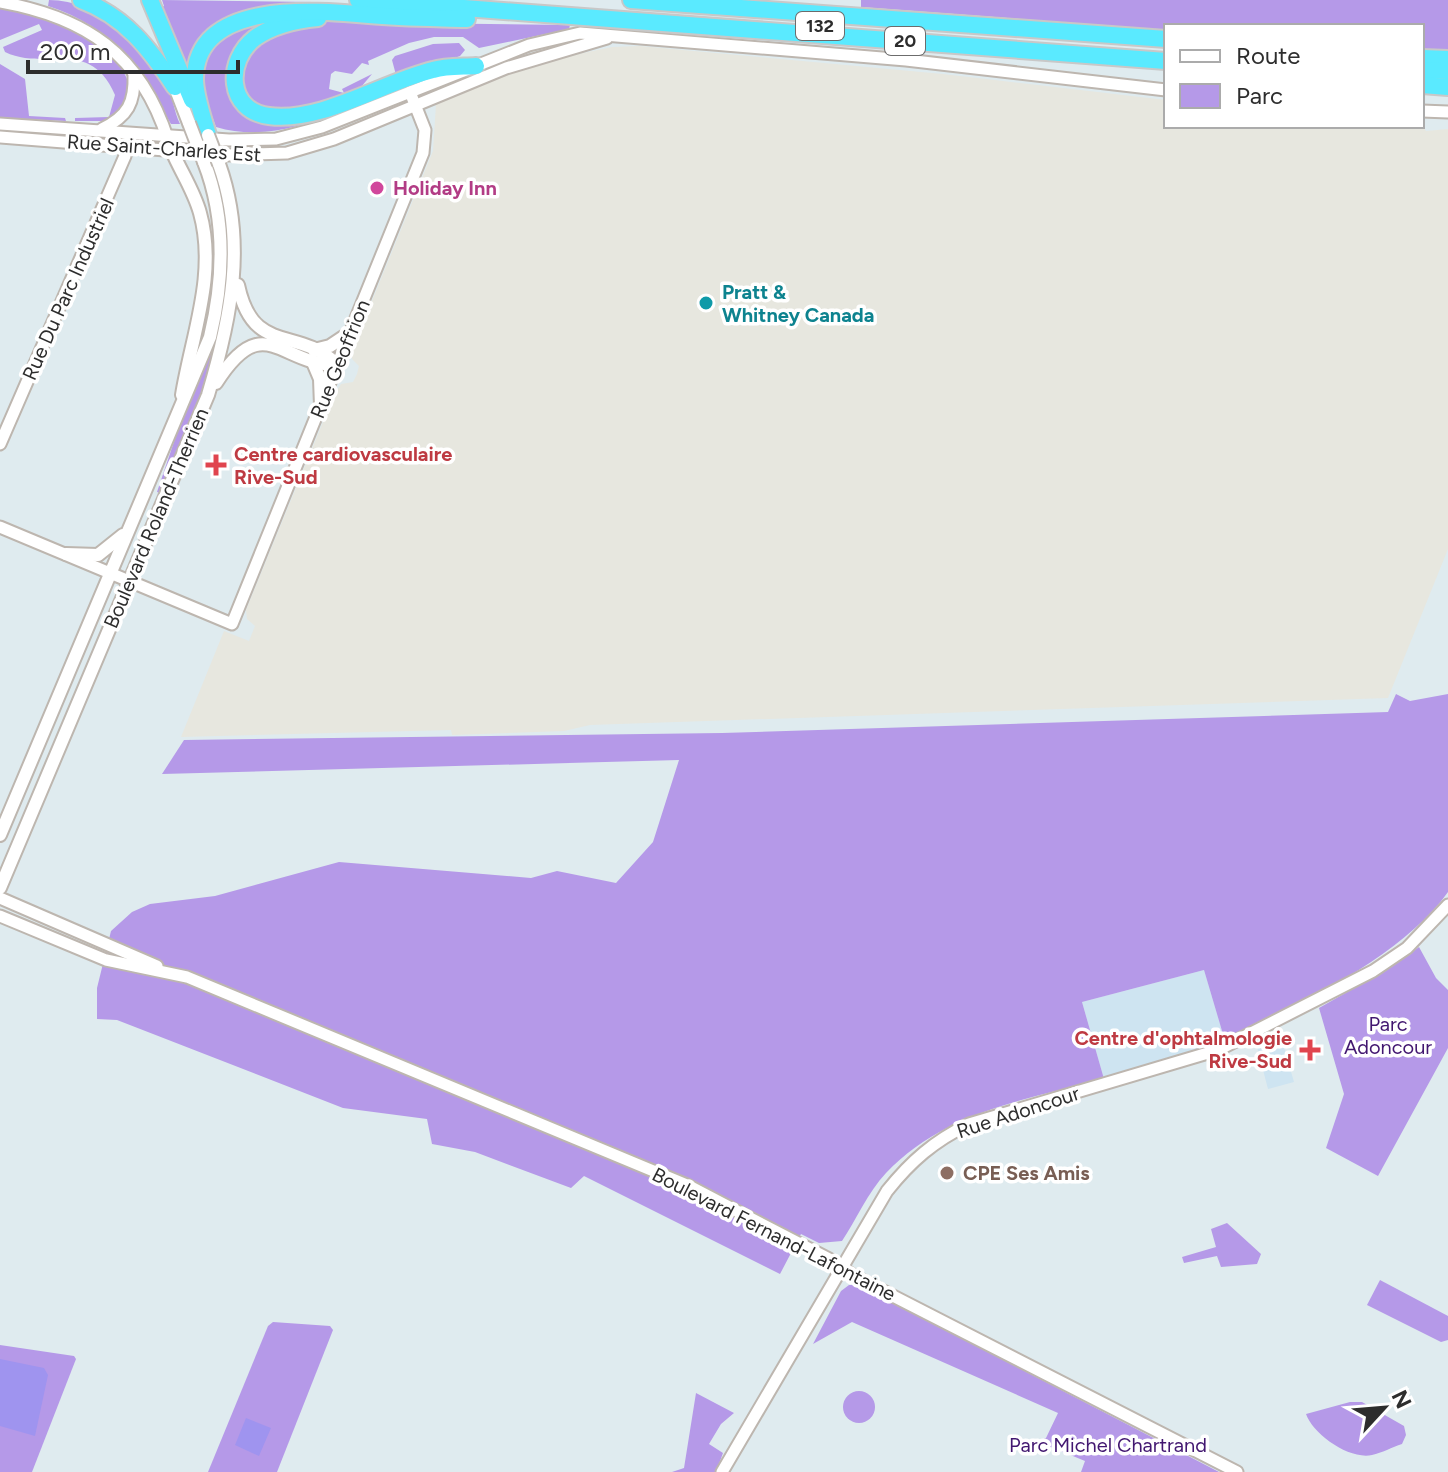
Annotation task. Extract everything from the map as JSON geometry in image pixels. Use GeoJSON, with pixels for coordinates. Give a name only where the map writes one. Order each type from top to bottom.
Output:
{"type":"FeatureCollection","features":[{"type":"Feature","properties":{"kind":"highway"},"geometry":{"type":"LineString","coordinates":[[81,0],[133,31],[175,87]]}},
{"type":"Feature","properties":{"kind":"highway"},"geometry":{"type":"LineString","coordinates":[[142,0],[175,87]]}},
{"type":"Feature","properties":{"kind":"highway"},"geometry":{"type":"LineString","coordinates":[[150,0],[201,126]]}},
{"type":"Feature","properties":{"kind":"highway","name":"20"},"geometry":{"type":"LineString","coordinates":[[358,0],[1164,61]]}},
{"type":"Feature","properties":{"kind":"highway","name":"132"},"geometry":{"type":"LineString","coordinates":[[474,0],[1164,52]]}},
{"type":"Feature","properties":{"kind":"highway","name":"20"},"geometry":{"type":"LineString","coordinates":[[631,0],[1164,39]]}},
{"type":"Feature","properties":{"kind":"highway"},"geometry":{"type":"LineString","coordinates":[[201,126],[195,81],[205,44],[227,23],[245,15],[282,9],[376,16],[607,19]]}},
{"type":"Feature","properties":{"kind":"highway"},"geometry":{"type":"LineString","coordinates":[[376,16],[300,21],[260,35],[245,47],[235,64],[234,82],[239,97],[251,110],[265,116],[299,116],[435,69],[476,66]]}},
{"type":"Feature","properties":{"kind":"highway"},"geometry":{"type":"LineString","coordinates":[[1424,58],[1448,59]]}},
{"type":"Feature","properties":{"kind":"highway"},"geometry":{"type":"LineString","coordinates":[[1424,70],[1448,71]]}},
{"type":"Feature","properties":{"kind":"highway"},"geometry":{"type":"LineString","coordinates":[[1424,77],[1448,79]]}},
{"type":"Feature","properties":{"kind":"highway"},"geometry":{"type":"LineString","coordinates":[[1424,85],[1448,87]]}},
{"type":"Feature","properties":{"kind":"main road","name":"Boulevard Roland-Therrien"},"geometry":{"type":"LineString","coordinates":[[0,888],[208,395],[226,333],[235,274],[230,210],[219,164],[201,126],[175,87]]}},
{"type":"Feature","properties":{"kind":"main road","name":"Boulevard Roland-Therrien"},"geometry":{"type":"LineString","coordinates":[[0,835],[207,347],[219,295],[219,227],[204,162],[201,126]]}},
{"type":"Feature","properties":{"kind":"main road"},"geometry":{"type":"LineString","coordinates":[[172,151],[199,210],[206,250],[200,312],[179,409]]}},
{"type":"Feature","properties":{"kind":"main road"},"geometry":{"type":"LineString","coordinates":[[235,274],[244,310],[253,323],[311,355],[320,379],[321,406]]}},
{"type":"Feature","properties":{"kind":"main road"},"geometry":{"type":"LineString","coordinates":[[311,355],[351,332]]}},
{"type":"Feature","properties":{"kind":"main road"},"geometry":{"type":"LineString","coordinates":[[208,395],[233,357],[248,347],[273,345],[337,365]]}},
{"type":"Feature","properties":{"kind":"main road"},"geometry":{"type":"LineString","coordinates":[[66,554],[98,555],[128,530]]}},
{"type":"Feature","properties":{"kind":"street"},"geometry":{"type":"LineString","coordinates":[[0,2],[48,12],[79,25],[112,48],[134,73],[167,135],[172,151]]}},
{"type":"Feature","properties":{"kind":"street","name":"Rue Saint-Charles Est"},"geometry":{"type":"LineString","coordinates":[[0,124],[252,141],[284,138],[557,37],[586,33],[919,61],[1164,90]]}},
{"type":"Feature","properties":{"kind":"street","name":"Rue Saint-Charles Est"},"geometry":{"type":"LineString","coordinates":[[0,137],[249,156],[287,153],[323,143],[515,65],[612,37]]}},
{"type":"Feature","properties":{"kind":"street"},"geometry":{"type":"LineString","coordinates":[[100,131],[122,118],[130,108],[134,73]]}},
{"type":"Feature","properties":{"kind":"street","name":"Rue Geoffrion"},"geometry":{"type":"LineString","coordinates":[[129,581],[232,624],[423,153],[425,130],[410,92]]}},
{"type":"Feature","properties":{"kind":"street"},"geometry":{"type":"LineString","coordinates":[[1424,111],[1448,112]]}},
{"type":"Feature","properties":{"kind":"street","name":"Rue Du Parc Industriel"},"geometry":{"type":"LineString","coordinates":[[0,444],[102,213],[127,147],[127,132]]}},
{"type":"Feature","properties":{"kind":"street"},"geometry":{"type":"LineString","coordinates":[[0,527],[129,581]]}},
{"type":"Feature","properties":{"kind":"street","name":"Boulevard Fernand-Lafontaine"},"geometry":{"type":"LineString","coordinates":[[0,898],[164,970],[687,1185],[1237,1472]]}},
{"type":"Feature","properties":{"kind":"street","name":"Rue Adoncour"},"geometry":{"type":"LineString","coordinates":[[722,1472],[887,1191],[909,1164],[936,1140],[969,1124],[1218,1050],[1373,971],[1407,948],[1448,905]]}},
{"type":"Feature","properties":{"kind":"street","name":"Boulevard Fernand-Lafontaine"},"geometry":{"type":"LineString","coordinates":[[0,916],[106,960],[164,970]]}},
{"type":"Feature","properties":{"kind":"shaded area"},"geometry":{"type":"Polygon","coordinates":[[[640,46],[943,74],[1164,100],[1164,128],[1448,129],[1448,549],[1388,698],[590,725],[564,731],[452,735],[451,730],[181,737],[224,631],[249,641],[255,626],[247,619],[246,610],[334,395],[341,384],[353,382],[357,374],[359,366],[352,359],[352,350],[433,151],[436,104],[502,76],[554,59],[612,47],[640,46]]]}},
{"type":"Feature","properties":{"kind":"shaded area"},"geometry":{"type":"Polygon","coordinates":[[[1204,970],[1225,1041],[1197,1054],[1104,1079],[1082,1002],[1204,970]]]}},
{"type":"Feature","properties":{"kind":"shaded area"},"geometry":{"type":"Polygon","coordinates":[[[1279,1030],[1294,1082],[1268,1089],[1256,1043],[1279,1030]]]}},
{"type":"Feature","properties":{"kind":"shaded area"},"geometry":{"type":"Polygon","coordinates":[[[0,1359],[44,1368],[48,1375],[35,1436],[0,1426],[0,1359]]]}},
{"type":"Feature","properties":{"kind":"shaded area"},"geometry":{"type":"Polygon","coordinates":[[[246,1418],[271,1428],[259,1456],[235,1445],[246,1418]]]}},
{"type":"Feature","properties":{"kind":"green space"},"geometry":{"type":"Polygon","coordinates":[[[49,0],[85,7],[117,26],[131,39],[166,84],[180,124],[171,124],[122,52],[91,26],[48,6],[49,0]]]}},
{"type":"Feature","properties":{"kind":"green space"},"geometry":{"type":"Polygon","coordinates":[[[162,0],[313,2],[312,7],[248,9],[225,18],[211,30],[190,70],[184,71],[159,8],[164,6],[162,0]]]}},
{"type":"Feature","properties":{"kind":"green space"},"geometry":{"type":"Polygon","coordinates":[[[861,0],[1448,0],[1448,50],[1424,49],[1424,24],[1164,24],[1164,30],[861,7],[861,0]]]}},
{"type":"Feature","properties":{"kind":"green space"},"geometry":{"type":"Polygon","coordinates":[[[0,8],[53,23],[106,51],[119,64],[127,79],[128,104],[105,121],[75,121],[75,118],[109,117],[115,95],[105,77],[80,61],[36,59],[5,52],[3,47],[42,30],[39,24],[0,40],[0,8]]]}},
{"type":"Feature","properties":{"kind":"green space"},"geometry":{"type":"Polygon","coordinates":[[[285,14],[240,48],[243,107],[341,111],[310,122],[264,132],[216,127],[202,81],[206,61],[221,33],[285,14]]]}},
{"type":"Feature","properties":{"kind":"green space"},"geometry":{"type":"Polygon","coordinates":[[[303,24],[570,25],[569,29],[479,48],[463,37],[434,37],[409,43],[368,61],[369,65],[362,63],[352,74],[335,71],[331,74],[329,89],[344,93],[342,89],[372,74],[356,93],[288,113],[249,104],[237,73],[261,39],[303,24]]]}},
{"type":"Feature","properties":{"kind":"green space"},"geometry":{"type":"Polygon","coordinates":[[[459,43],[465,50],[460,56],[391,81],[396,75],[392,60],[395,56],[433,44],[459,43]]]}},
{"type":"Feature","properties":{"kind":"green space"},"geometry":{"type":"Polygon","coordinates":[[[0,64],[25,79],[29,116],[65,118],[66,121],[0,118],[0,64]]]}},
{"type":"Feature","properties":{"kind":"green space"},"geometry":{"type":"Polygon","coordinates":[[[225,313],[204,387],[160,493],[157,492],[180,424],[225,313]]]}},
{"type":"Feature","properties":{"kind":"green space"},"geometry":{"type":"Polygon","coordinates":[[[1396,694],[1410,701],[1448,694],[1448,892],[1404,938],[1315,996],[1225,1041],[1204,970],[1082,1002],[1104,1079],[1016,1101],[934,1135],[886,1173],[842,1241],[819,1243],[801,1234],[780,1274],[584,1176],[571,1188],[475,1152],[432,1144],[427,1119],[343,1108],[117,1020],[97,1019],[97,988],[111,931],[132,912],[150,904],[215,896],[339,862],[531,878],[557,871],[616,883],[653,842],[679,760],[162,774],[184,740],[722,733],[1388,712],[1396,694]]]}},
{"type":"Feature","properties":{"kind":"green space","name":"Parc Adoncour"},"geometry":{"type":"Polygon","coordinates":[[[1419,947],[1436,978],[1448,990],[1448,1048],[1378,1176],[1326,1148],[1344,1094],[1319,1008],[1393,966],[1419,947]]]}},
{"type":"Feature","properties":{"kind":"green space"},"geometry":{"type":"Polygon","coordinates":[[[1227,1223],[1261,1254],[1257,1264],[1221,1267],[1217,1256],[1184,1263],[1182,1257],[1216,1247],[1211,1229],[1227,1223]]]}},
{"type":"Feature","properties":{"kind":"green space"},"geometry":{"type":"Polygon","coordinates":[[[1380,1280],[1448,1316],[1448,1340],[1441,1342],[1367,1305],[1380,1280]]]}},
{"type":"Feature","properties":{"kind":"green space","name":"Parc Michel Chartrand"},"geometry":{"type":"Polygon","coordinates":[[[849,1285],[859,1285],[1219,1472],[1081,1472],[1085,1461],[1051,1447],[1032,1455],[1028,1446],[1046,1438],[1058,1413],[852,1322],[813,1344],[841,1291],[849,1285]]]}},
{"type":"Feature","properties":{"kind":"green space"},"geometry":{"type":"Polygon","coordinates":[[[273,1322],[330,1326],[333,1330],[277,1472],[208,1472],[268,1326],[273,1322]]]}},
{"type":"Feature","properties":{"kind":"green space"},"geometry":{"type":"Polygon","coordinates":[[[0,1345],[74,1356],[76,1359],[32,1472],[0,1472],[0,1345]]]}},
{"type":"Feature","properties":{"kind":"green space"},"geometry":{"type":"Polygon","coordinates":[[[859,1391],[870,1396],[875,1407],[870,1418],[859,1423],[848,1418],[843,1407],[848,1396],[859,1391]]]}},
{"type":"Feature","properties":{"kind":"green space"},"geometry":{"type":"Polygon","coordinates":[[[696,1393],[734,1413],[721,1424],[709,1444],[723,1453],[716,1472],[672,1472],[684,1468],[696,1393]]]}},
{"type":"Feature","properties":{"kind":"green space"},"geometry":{"type":"Polygon","coordinates":[[[1350,1402],[1362,1402],[1404,1426],[1406,1435],[1402,1444],[1372,1455],[1353,1454],[1324,1437],[1306,1414],[1350,1402]]]}},
{"type":"Feature","properties":{"kind":"place","name":"Holiday Inn"},"geometry":{"type":"Point","coordinates":[377,188]}},
{"type":"Feature","properties":{"kind":"place","name":"Pratt & Whitney Canada"},"geometry":{"type":"Point","coordinates":[706,303]}},
{"type":"Feature","properties":{"kind":"place","name":"Centre cardiovasculaire Rive-Sud"},"geometry":{"type":"Point","coordinates":[216,465]}},
{"type":"Feature","properties":{"kind":"place","name":"Centre d'ophtalmologie Rive-Sud"},"geometry":{"type":"Point","coordinates":[1310,1050]}},
{"type":"Feature","properties":{"kind":"place","name":"CPE Ses Amis"},"geometry":{"type":"Point","coordinates":[947,1173]}}]}
